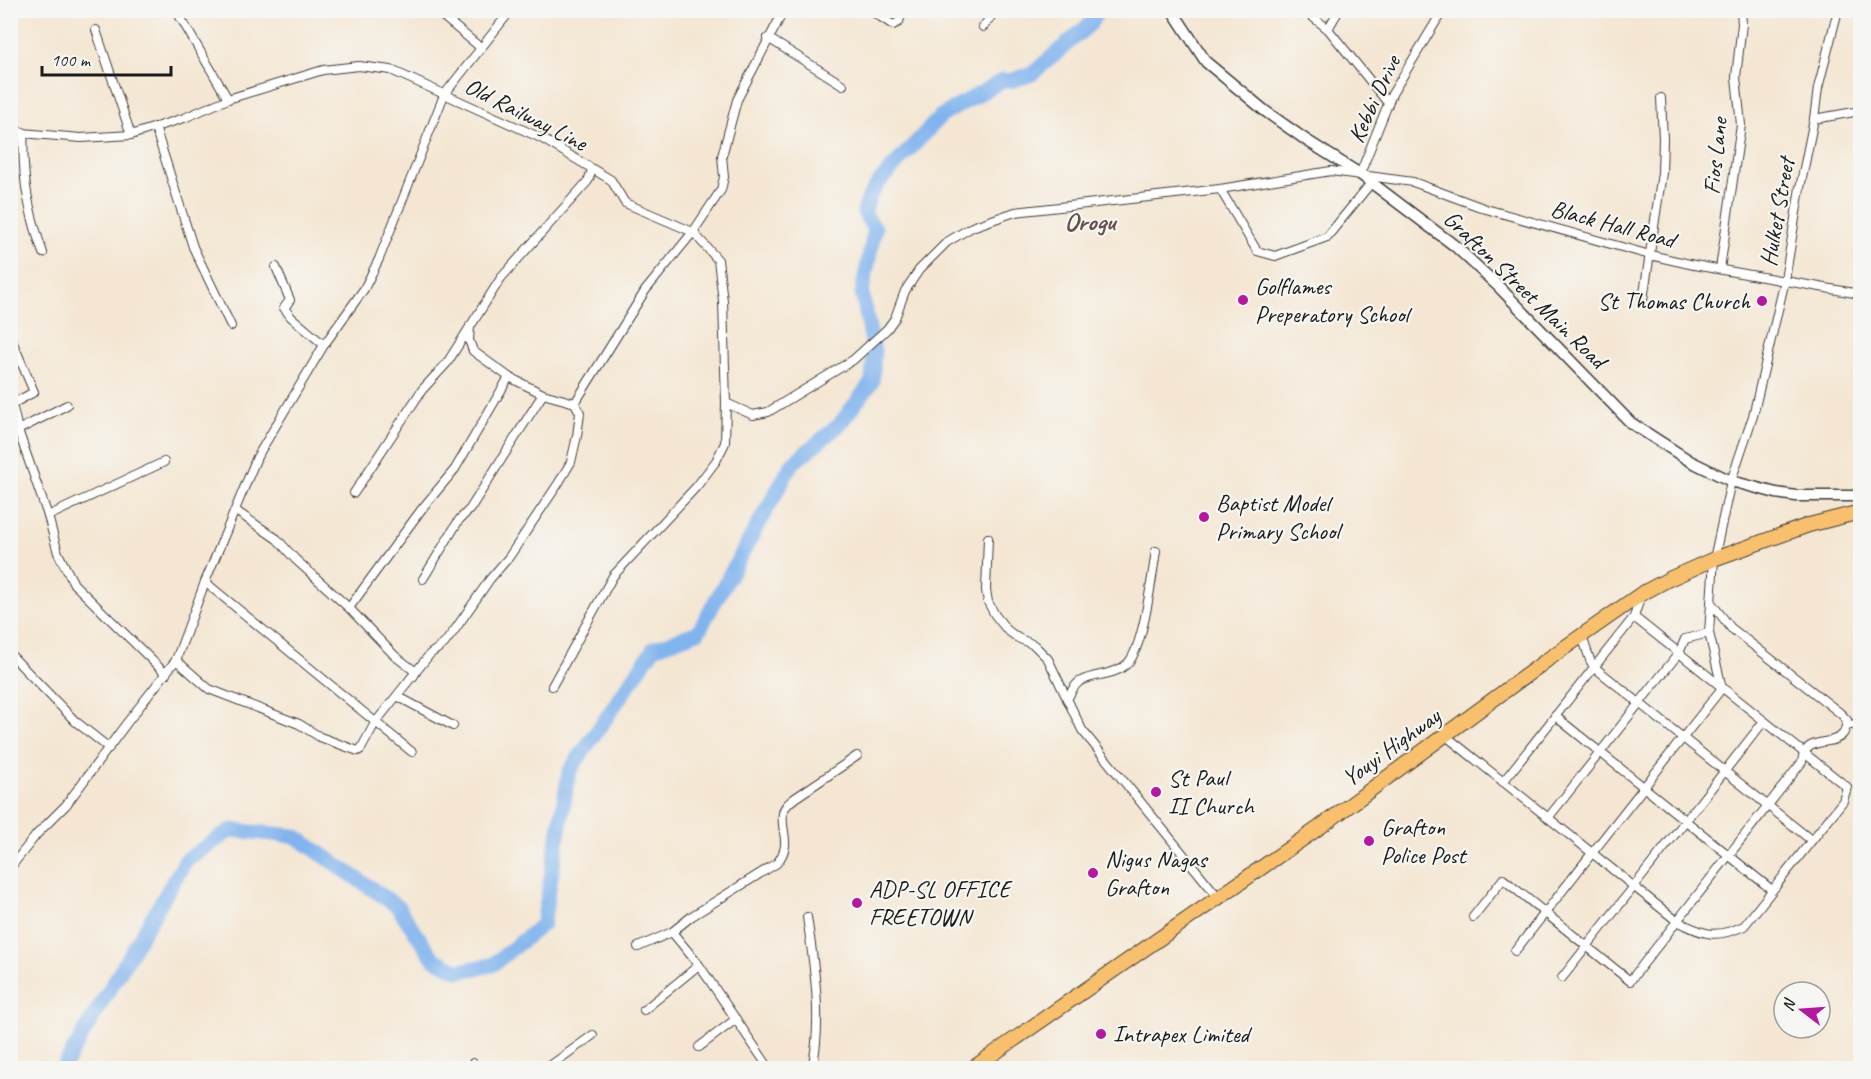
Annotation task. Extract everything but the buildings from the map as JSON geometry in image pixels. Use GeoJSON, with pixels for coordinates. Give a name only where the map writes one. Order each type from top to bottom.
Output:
{"type":"FeatureCollection","features":[{"type":"Feature","properties":{"kind":"main road","name":"Youyi Highway"},"geometry":{"type":"LineString","coordinates":[[973,1068],[1446,736],[1547,660],[1641,594],[1714,559],[1809,525],[1860,512]]}},
{"type":"Feature","properties":{"kind":"street"},"geometry":{"type":"LineString","coordinates":[[176,10],[228,99]]}},
{"type":"Feature","properties":{"kind":"street"},"geometry":{"type":"LineString","coordinates":[[435,10],[482,48]]}},
{"type":"Feature","properties":{"kind":"street"},"geometry":{"type":"LineString","coordinates":[[12,864],[37,834],[66,805],[176,660],[205,582],[257,458],[324,345],[364,290],[379,259],[444,95],[511,10]]}},
{"type":"Feature","properties":{"kind":"street"},"geometry":{"type":"LineString","coordinates":[[575,403],[645,291],[693,232],[721,190],[724,177],[722,156],[737,100],[784,10]]}},
{"type":"Feature","properties":{"kind":"street"},"geometry":{"type":"LineString","coordinates":[[870,10],[893,25],[898,22],[902,10]]}},
{"type":"Feature","properties":{"kind":"street"},"geometry":{"type":"LineString","coordinates":[[983,27],[996,10]]}},
{"type":"Feature","properties":{"kind":"street","name":"Grafton Street Main Road"},"geometry":{"type":"LineString","coordinates":[[1172,10],[1206,62],[1214,70],[1306,140],[1360,174],[1455,246],[1498,286],[1631,423],[1690,461],[1731,481],[1796,496],[1860,496]]}},
{"type":"Feature","properties":{"kind":"street"},"geometry":{"type":"LineString","coordinates":[[1304,10],[1328,30],[1388,103]]}},
{"type":"Feature","properties":{"kind":"street"},"geometry":{"type":"LineString","coordinates":[[1328,30],[1339,10]]}},
{"type":"Feature","properties":{"kind":"street","name":"Kebbi Drive"},"geometry":{"type":"LineString","coordinates":[[1360,174],[1392,94],[1443,10]]}},
{"type":"Feature","properties":{"kind":"street","name":"Fios Lane"},"geometry":{"type":"LineString","coordinates":[[1720,269],[1742,125],[1737,77],[1742,24],[1741,10]]}},
{"type":"Feature","properties":{"kind":"street","name":"Hulket Street"},"geometry":{"type":"LineString","coordinates":[[1722,688],[1709,633],[1714,559],[1731,481],[1753,416],[1785,280],[1818,88],[1838,10]]}},
{"type":"Feature","properties":{"kind":"street"},"geometry":{"type":"LineString","coordinates":[[96,30],[131,135]]}},
{"type":"Feature","properties":{"kind":"street"},"geometry":{"type":"LineString","coordinates":[[768,38],[843,85]]}},
{"type":"Feature","properties":{"kind":"street","name":"Old Railway Line"},"geometry":{"type":"LineString","coordinates":[[10,132],[81,138],[131,135],[184,118],[228,99],[323,70],[359,66],[390,70],[541,138],[611,180],[625,203],[693,232],[718,260],[723,301],[725,443],[716,461],[697,486],[613,576],[552,686]]}},
{"type":"Feature","properties":{"kind":"street"},"geometry":{"type":"LineString","coordinates":[[1643,300],[1662,173],[1661,98]]}},
{"type":"Feature","properties":{"kind":"street"},"geometry":{"type":"LineString","coordinates":[[1814,119],[1860,111]]}},
{"type":"Feature","properties":{"kind":"street"},"geometry":{"type":"LineString","coordinates":[[155,127],[193,247],[231,326]]}},
{"type":"Feature","properties":{"kind":"street"},"geometry":{"type":"LineString","coordinates":[[24,132],[27,195],[33,226],[43,253]]}},
{"type":"Feature","properties":{"kind":"street"},"geometry":{"type":"LineString","coordinates":[[354,493],[423,390],[447,363],[501,279],[588,181],[592,170]]}},
{"type":"Feature","properties":{"kind":"street","name":"Black Hall Road"},"geometry":{"type":"LineString","coordinates":[[726,403],[753,415],[768,412],[853,360],[887,329],[895,318],[905,291],[919,270],[947,242],[972,227],[1015,212],[1220,189],[1331,171],[1413,182],[1486,209],[1650,255],[1860,294]]}},
{"type":"Feature","properties":{"kind":"street"},"geometry":{"type":"LineString","coordinates":[[1220,189],[1257,251],[1275,256],[1327,237],[1371,183]]}},
{"type":"Feature","properties":{"kind":"street"},"geometry":{"type":"LineString","coordinates":[[276,267],[290,300],[284,308],[291,317],[324,345]]}},
{"type":"Feature","properties":{"kind":"street"},"geometry":{"type":"LineString","coordinates":[[176,660],[209,689],[299,724],[320,738],[358,751],[375,723],[430,654],[444,644],[490,579],[509,557],[571,462],[580,414],[575,403],[543,394],[509,377],[473,351],[469,340],[470,326]]}},
{"type":"Feature","properties":{"kind":"street"},"geometry":{"type":"LineString","coordinates":[[10,336],[34,392],[12,404],[18,430],[48,516],[58,553],[74,584],[166,674]]}},
{"type":"Feature","properties":{"kind":"street"},"geometry":{"type":"LineString","coordinates":[[349,608],[421,510],[455,469],[509,377]]}},
{"type":"Feature","properties":{"kind":"street"},"geometry":{"type":"LineString","coordinates":[[423,579],[459,520],[500,464],[543,394]]}},
{"type":"Feature","properties":{"kind":"street"},"geometry":{"type":"LineString","coordinates":[[18,430],[67,405]]}},
{"type":"Feature","properties":{"kind":"street"},"geometry":{"type":"LineString","coordinates":[[48,516],[164,462]]}},
{"type":"Feature","properties":{"kind":"street"},"geometry":{"type":"LineString","coordinates":[[236,511],[277,539],[395,656],[416,672]]}},
{"type":"Feature","properties":{"kind":"street"},"geometry":{"type":"LineString","coordinates":[[988,538],[986,581],[988,602],[995,615],[1008,630],[1018,638],[1034,645],[1048,659],[1058,675],[1082,730],[1218,897]]}},
{"type":"Feature","properties":{"kind":"street"},"geometry":{"type":"LineString","coordinates":[[1067,699],[1080,681],[1114,671],[1129,662],[1136,650],[1147,608],[1156,551]]}},
{"type":"Feature","properties":{"kind":"street"},"geometry":{"type":"LineString","coordinates":[[205,582],[412,752]]}},
{"type":"Feature","properties":{"kind":"street"},"geometry":{"type":"LineString","coordinates":[[1503,782],[1634,617],[1641,594]]}},
{"type":"Feature","properties":{"kind":"street"},"geometry":{"type":"LineString","coordinates":[[1473,917],[1503,879],[1630,981],[1802,762],[1803,752],[1819,742],[1841,736],[1847,720],[1731,628],[1712,604]]}},
{"type":"Feature","properties":{"kind":"street"},"geometry":{"type":"LineString","coordinates":[[1446,736],[1677,921],[1702,933],[1726,934],[1744,926],[1843,801],[1847,787],[1634,617]]}},
{"type":"Feature","properties":{"kind":"street"},"geometry":{"type":"LineString","coordinates":[[1548,818],[1679,653],[1685,639],[1709,633]]}},
{"type":"Feature","properties":{"kind":"street"},"geometry":{"type":"LineString","coordinates":[[1582,636],[1594,667],[1811,840]]}},
{"type":"Feature","properties":{"kind":"street"},"geometry":{"type":"LineString","coordinates":[[10,654],[75,721],[110,748]]}},
{"type":"Feature","properties":{"kind":"street"},"geometry":{"type":"LineString","coordinates":[[1515,951],[1722,688]]}},
{"type":"Feature","properties":{"kind":"street"},"geometry":{"type":"LineString","coordinates":[[397,696],[453,726]]}},
{"type":"Feature","properties":{"kind":"street"},"geometry":{"type":"LineString","coordinates":[[1555,717],[1772,890]]}},
{"type":"Feature","properties":{"kind":"street"},"geometry":{"type":"LineString","coordinates":[[1562,978],[1764,721]]}},
{"type":"Feature","properties":{"kind":"street"},"geometry":{"type":"LineString","coordinates":[[1846,726],[1860,723]]}},
{"type":"Feature","properties":{"kind":"street"},"geometry":{"type":"LineString","coordinates":[[638,947],[672,932],[692,916],[777,863],[783,855],[786,839],[783,813],[786,806],[857,756]]}},
{"type":"Feature","properties":{"kind":"street"},"geometry":{"type":"LineString","coordinates":[[807,916],[815,982],[815,1053],[812,1068]]}},
{"type":"Feature","properties":{"kind":"street"},"geometry":{"type":"LineString","coordinates":[[672,932],[699,965],[769,1068]]}},
{"type":"Feature","properties":{"kind":"street"},"geometry":{"type":"LineString","coordinates":[[644,1010],[699,965]]}},
{"type":"Feature","properties":{"kind":"street"},"geometry":{"type":"LineString","coordinates":[[699,1047],[736,1020]]}},
{"type":"Feature","properties":{"kind":"street"},"geometry":{"type":"LineString","coordinates":[[547,1068],[593,1035]]}},
{"type":"Feature","properties":{"kind":"waterway"},"geometry":{"type":"LineString","coordinates":[[63,1068],[186,860],[231,830],[295,836],[397,906],[434,959],[459,971],[492,965],[543,924],[569,772],[654,648],[698,632],[792,464],[839,425],[872,382],[874,352],[862,293],[875,228],[864,212],[870,195],[880,181],[941,116],[1003,80],[1010,81],[1032,74],[1090,24],[1098,10]]}},
{"type":"Feature","properties":{"kind":"place","name":"Golflames Preperatory School"},"geometry":{"type":"Point","coordinates":[1243,300]}},
{"type":"Feature","properties":{"kind":"place","name":"St Thomas Church"},"geometry":{"type":"Point","coordinates":[1762,301]}},
{"type":"Feature","properties":{"kind":"place","name":"Baptist Model Primary School"},"geometry":{"type":"Point","coordinates":[1204,517]}},
{"type":"Feature","properties":{"kind":"place","name":"St Paul II Church"},"geometry":{"type":"Point","coordinates":[1156,792]}},
{"type":"Feature","properties":{"kind":"place","name":"Grafton Police Post"},"geometry":{"type":"Point","coordinates":[1369,841]}},
{"type":"Feature","properties":{"kind":"place","name":"Nigus Nagas Grafton"},"geometry":{"type":"Point","coordinates":[1093,873]}},
{"type":"Feature","properties":{"kind":"place","name":"ADP-SL OFFICE FREETOWN"},"geometry":{"type":"Point","coordinates":[857,903]}},
{"type":"Feature","properties":{"kind":"place","name":"Intrapex Limited"},"geometry":{"type":"Point","coordinates":[1101,1034]}},
{"type":"Feature","properties":{"kind":"district","name":"Orogu"},"geometry":{"type":"Point","coordinates":[1090,221]}}]}
